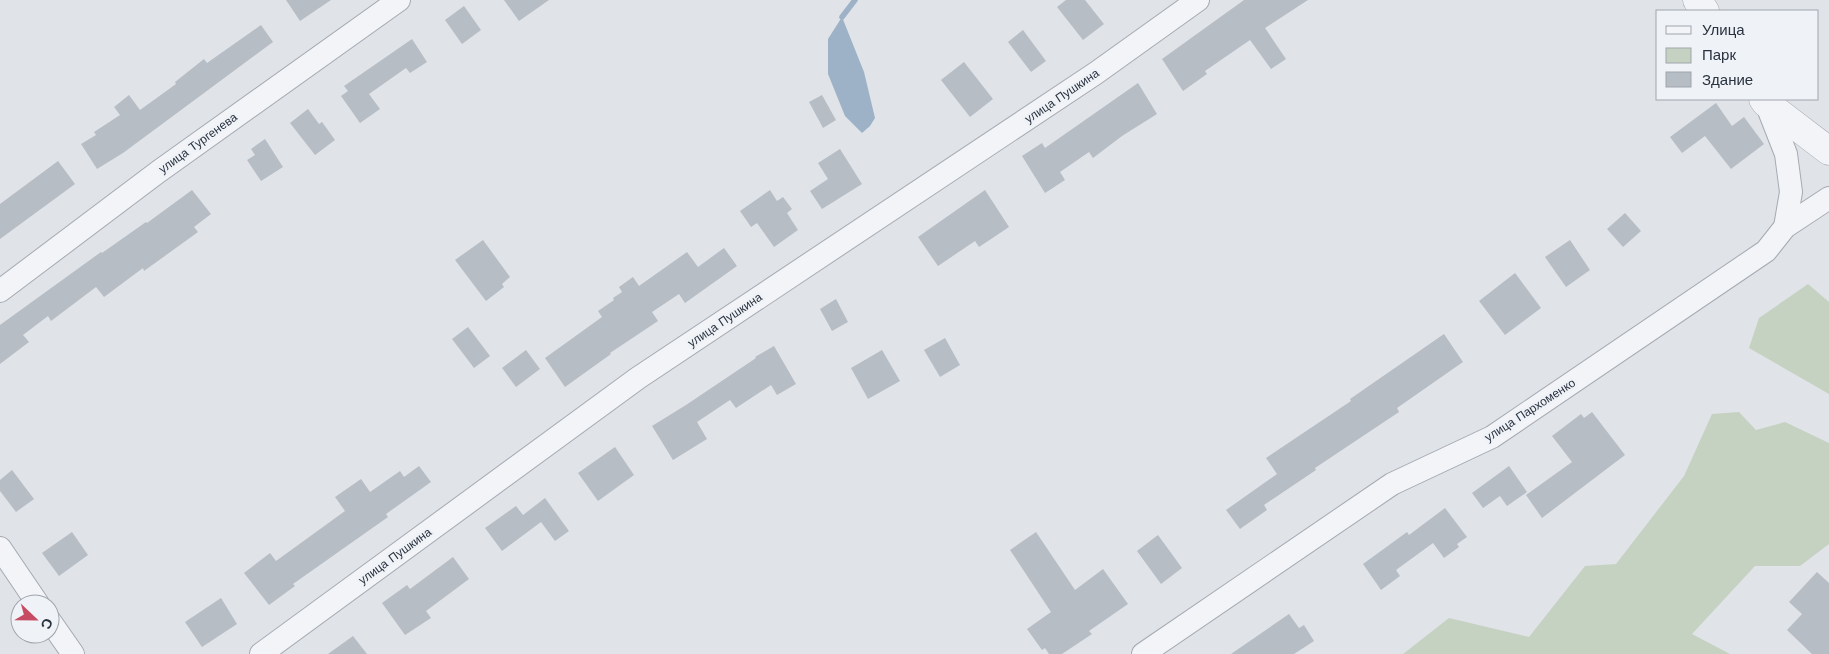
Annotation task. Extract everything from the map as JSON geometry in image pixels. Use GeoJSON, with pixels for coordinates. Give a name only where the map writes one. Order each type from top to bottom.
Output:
{"type":"FeatureCollection","features":[{"type":"Feature","properties":{"kind":"street","name":"улица Тургенева"},"geometry":{"type":"LineString","coordinates":[[0,291],[158,172],[399,0]]}},
{"type":"Feature","properties":{"kind":"street","name":"улица Пушкина"},"geometry":{"type":"LineString","coordinates":[[261,654],[638,378],[1096,73],[1198,0]]}},
{"type":"Feature","properties":{"kind":"street"},"geometry":{"type":"LineString","coordinates":[[1764,101],[1829,151]]}},
{"type":"Feature","properties":{"kind":"street"},"geometry":{"type":"LineString","coordinates":[[1764,101],[1786,154],[1791,192],[1785,227]]}},
{"type":"Feature","properties":{"kind":"street","name":"улица Пархоменко"},"geometry":{"type":"LineString","coordinates":[[1143,654],[1392,484],[1500,431],[1766,251],[1785,227],[1829,198]]}},
{"type":"Feature","properties":{"kind":"street"},"geometry":{"type":"LineString","coordinates":[[0,548],[31,594]]}},
{"type":"Feature","properties":{"kind":"street"},"geometry":{"type":"LineString","coordinates":[[60,636],[72,654]]}},
{"type":"Feature","properties":{"kind":"green space"},"geometry":{"type":"Polygon","coordinates":[[[1808,284],[1829,302],[1829,394],[1749,348],[1759,318],[1808,284]]]}},
{"type":"Feature","properties":{"kind":"green space"},"geometry":{"type":"Polygon","coordinates":[[[1739,412],[1756,430],[1785,422],[1829,443],[1829,544],[1800,566],[1755,566],[1692,634],[1730,654],[1403,654],[1449,618],[1529,637],[1585,566],[1616,564],[1684,476],[1712,414],[1739,412]]]}},
{"type":"Feature","properties":{"kind":"water"},"geometry":{"type":"Polygon","coordinates":[[[842,17],[864,72],[875,118],[862,133],[845,116],[828,74],[828,39],[842,17]]]}},
{"type":"Feature","properties":{"kind":"building"},"geometry":{"type":"Polygon","coordinates":[[[286,0],[331,0],[300,21],[286,0]]]}},
{"type":"Feature","properties":{"kind":"building"},"geometry":{"type":"Polygon","coordinates":[[[504,0],[549,0],[519,21],[504,0]]]}},
{"type":"Feature","properties":{"kind":"building"},"geometry":{"type":"Polygon","coordinates":[[[1066,0],[1085,0],[1104,24],[1083,40],[1057,7],[1066,0]]]}},
{"type":"Feature","properties":{"kind":"building"},"geometry":{"type":"Polygon","coordinates":[[[1244,0],[1308,0],[1265,28],[1286,59],[1271,69],[1250,40],[1205,71],[1207,74],[1183,91],[1162,59],[1244,0]]]}},
{"type":"Feature","properties":{"kind":"building"},"geometry":{"type":"Polygon","coordinates":[[[464,6],[481,30],[462,44],[445,20],[464,6]]]}},
{"type":"Feature","properties":{"kind":"building"},"geometry":{"type":"Polygon","coordinates":[[[261,25],[273,42],[123,153],[97,169],[81,144],[96,135],[94,132],[120,115],[114,107],[129,95],[140,110],[176,84],[175,82],[204,59],[207,63],[261,25]]]}},
{"type":"Feature","properties":{"kind":"building"},"geometry":{"type":"Polygon","coordinates":[[[1023,30],[1046,61],[1031,72],[1008,42],[1023,30]]]}},
{"type":"Feature","properties":{"kind":"building"},"geometry":{"type":"Polygon","coordinates":[[[412,39],[427,62],[410,73],[406,68],[369,94],[380,109],[360,123],[341,96],[348,91],[344,86],[412,39]]]}},
{"type":"Feature","properties":{"kind":"building"},"geometry":{"type":"Polygon","coordinates":[[[964,62],[993,99],[970,117],[941,80],[964,62]]]}},
{"type":"Feature","properties":{"kind":"building"},"geometry":{"type":"Polygon","coordinates":[[[1138,83],[1157,114],[1122,136],[1093,158],[1089,152],[1060,172],[1065,180],[1045,193],[1022,156],[1042,143],[1045,148],[1138,83]]]}},
{"type":"Feature","properties":{"kind":"building"},"geometry":{"type":"Polygon","coordinates":[[[822,95],[836,120],[823,128],[809,102],[822,95]]]}},
{"type":"Feature","properties":{"kind":"building"},"geometry":{"type":"Polygon","coordinates":[[[1716,103],[1732,126],[1744,117],[1764,144],[1731,169],[1705,136],[1682,153],[1670,137],[1716,103]]]}},
{"type":"Feature","properties":{"kind":"building"},"geometry":{"type":"Polygon","coordinates":[[[308,109],[319,124],[322,122],[335,140],[315,155],[290,123],[308,109]]]}},
{"type":"Feature","properties":{"kind":"building"},"geometry":{"type":"Polygon","coordinates":[[[265,139],[283,167],[261,181],[247,160],[255,155],[251,149],[265,139]]]}},
{"type":"Feature","properties":{"kind":"building"},"geometry":{"type":"Polygon","coordinates":[[[840,149],[862,184],[822,209],[810,191],[828,179],[818,163],[840,149]]]}},
{"type":"Feature","properties":{"kind":"building"},"geometry":{"type":"Polygon","coordinates":[[[58,161],[75,184],[0,239],[0,204],[58,161]]]}},
{"type":"Feature","properties":{"kind":"building"},"geometry":{"type":"Polygon","coordinates":[[[192,190],[211,214],[194,227],[198,232],[144,271],[143,268],[104,297],[96,287],[51,321],[48,316],[23,335],[29,342],[0,364],[0,325],[101,252],[147,223],[192,190]]]}},
{"type":"Feature","properties":{"kind":"building"},"geometry":{"type":"Polygon","coordinates":[[[770,190],[777,201],[783,197],[792,209],[787,213],[798,230],[774,247],[757,223],[751,227],[740,211],[770,190]]]}},
{"type":"Feature","properties":{"kind":"building"},"geometry":{"type":"Polygon","coordinates":[[[985,190],[1009,227],[979,247],[975,241],[938,266],[918,237],[985,190]]]}},
{"type":"Feature","properties":{"kind":"building"},"geometry":{"type":"Polygon","coordinates":[[[1625,213],[1641,231],[1623,247],[1607,229],[1625,213]]]}},
{"type":"Feature","properties":{"kind":"building"},"geometry":{"type":"Polygon","coordinates":[[[483,240],[510,277],[502,284],[504,287],[486,301],[455,260],[483,240]]]}},
{"type":"Feature","properties":{"kind":"building"},"geometry":{"type":"Polygon","coordinates":[[[1570,240],[1590,270],[1566,287],[1545,257],[1570,240]]]}},
{"type":"Feature","properties":{"kind":"building"},"geometry":{"type":"Polygon","coordinates":[[[724,248],[737,266],[685,303],[679,294],[652,312],[658,321],[610,353],[565,387],[545,358],[602,317],[598,311],[622,292],[619,287],[633,277],[639,286],[687,252],[698,267],[724,248]]]}},
{"type":"Feature","properties":{"kind":"building"},"geometry":{"type":"Polygon","coordinates":[[[1515,273],[1541,308],[1505,335],[1479,301],[1515,273]]]}},
{"type":"Feature","properties":{"kind":"building"},"geometry":{"type":"Polygon","coordinates":[[[836,299],[848,322],[832,331],[820,309],[836,299]]]}},
{"type":"Feature","properties":{"kind":"building"},"geometry":{"type":"Polygon","coordinates":[[[468,327],[490,356],[474,368],[452,339],[468,327]]]}},
{"type":"Feature","properties":{"kind":"building"},"geometry":{"type":"Polygon","coordinates":[[[1444,334],[1463,362],[1397,408],[1399,412],[1315,468],[1316,470],[1264,505],[1267,510],[1240,529],[1226,510],[1277,474],[1266,458],[1351,401],[1350,399],[1444,334]]]}},
{"type":"Feature","properties":{"kind":"building"},"geometry":{"type":"Polygon","coordinates":[[[945,338],[960,365],[940,377],[924,350],[945,338]]]}},
{"type":"Feature","properties":{"kind":"building"},"geometry":{"type":"Polygon","coordinates":[[[774,346],[796,384],[777,395],[771,385],[736,408],[730,400],[697,422],[707,439],[673,460],[652,426],[774,346]]]}},
{"type":"Feature","properties":{"kind":"building"},"geometry":{"type":"Polygon","coordinates":[[[526,350],[540,369],[516,387],[502,368],[526,350]]]}},
{"type":"Feature","properties":{"kind":"building"},"geometry":{"type":"Polygon","coordinates":[[[882,350],[900,381],[868,399],[851,368],[882,350]]]}},
{"type":"Feature","properties":{"kind":"building"},"geometry":{"type":"Polygon","coordinates":[[[1592,412],[1625,455],[1542,518],[1526,495],[1572,462],[1552,436],[1581,414],[1584,418],[1592,412]]]}},
{"type":"Feature","properties":{"kind":"building"},"geometry":{"type":"Polygon","coordinates":[[[615,447],[634,475],[598,501],[578,473],[615,447]]]}},
{"type":"Feature","properties":{"kind":"building"},"geometry":{"type":"Polygon","coordinates":[[[419,466],[431,482],[386,514],[388,517],[293,584],[295,586],[269,605],[244,573],[270,553],[276,561],[345,511],[335,497],[361,479],[370,492],[400,471],[404,477],[419,466]]]}},
{"type":"Feature","properties":{"kind":"building"},"geometry":{"type":"Polygon","coordinates":[[[1509,466],[1527,492],[1507,506],[1500,496],[1483,508],[1472,493],[1509,466]]]}},
{"type":"Feature","properties":{"kind":"building"},"geometry":{"type":"Polygon","coordinates":[[[12,470],[34,499],[16,512],[0,491],[0,480],[12,470]]]}},
{"type":"Feature","properties":{"kind":"building"},"geometry":{"type":"Polygon","coordinates":[[[545,498],[569,531],[555,541],[541,522],[502,551],[485,528],[516,506],[523,515],[545,498]]]}},
{"type":"Feature","properties":{"kind":"building"},"geometry":{"type":"Polygon","coordinates":[[[1445,508],[1467,537],[1457,544],[1459,547],[1444,558],[1433,543],[1396,570],[1400,576],[1381,590],[1363,564],[1407,532],[1409,535],[1445,508]]]}},
{"type":"Feature","properties":{"kind":"building"},"geometry":{"type":"Polygon","coordinates":[[[72,532],[88,555],[59,576],[42,553],[72,532]]]}},
{"type":"Feature","properties":{"kind":"building"},"geometry":{"type":"Polygon","coordinates":[[[1036,532],[1075,590],[1103,569],[1128,604],[1089,631],[1092,634],[1062,654],[1049,654],[1045,648],[1042,650],[1027,629],[1051,612],[1010,550],[1036,532]]]}},
{"type":"Feature","properties":{"kind":"building"},"geometry":{"type":"Polygon","coordinates":[[[1158,535],[1182,568],[1161,584],[1137,551],[1158,535]]]}},
{"type":"Feature","properties":{"kind":"building"},"geometry":{"type":"Polygon","coordinates":[[[453,557],[469,579],[426,611],[431,618],[405,635],[382,603],[407,585],[410,589],[453,557]]]}},
{"type":"Feature","properties":{"kind":"building"},"geometry":{"type":"Polygon","coordinates":[[[1817,572],[1829,583],[1829,654],[1812,654],[1787,630],[1802,614],[1789,602],[1817,572]]]}},
{"type":"Feature","properties":{"kind":"building"},"geometry":{"type":"Polygon","coordinates":[[[221,598],[237,624],[202,647],[185,622],[221,598]]]}},
{"type":"Feature","properties":{"kind":"building"},"geometry":{"type":"Polygon","coordinates":[[[1289,614],[1299,628],[1304,625],[1314,641],[1294,654],[1231,654],[1289,614]]]}},
{"type":"Feature","properties":{"kind":"building"},"geometry":{"type":"Polygon","coordinates":[[[353,636],[367,654],[328,654],[353,636]]]}},
{"type":"Feature","properties":{"kind":"waterway"},"geometry":{"type":"LineString","coordinates":[[842,17],[855,0]]}}]}
